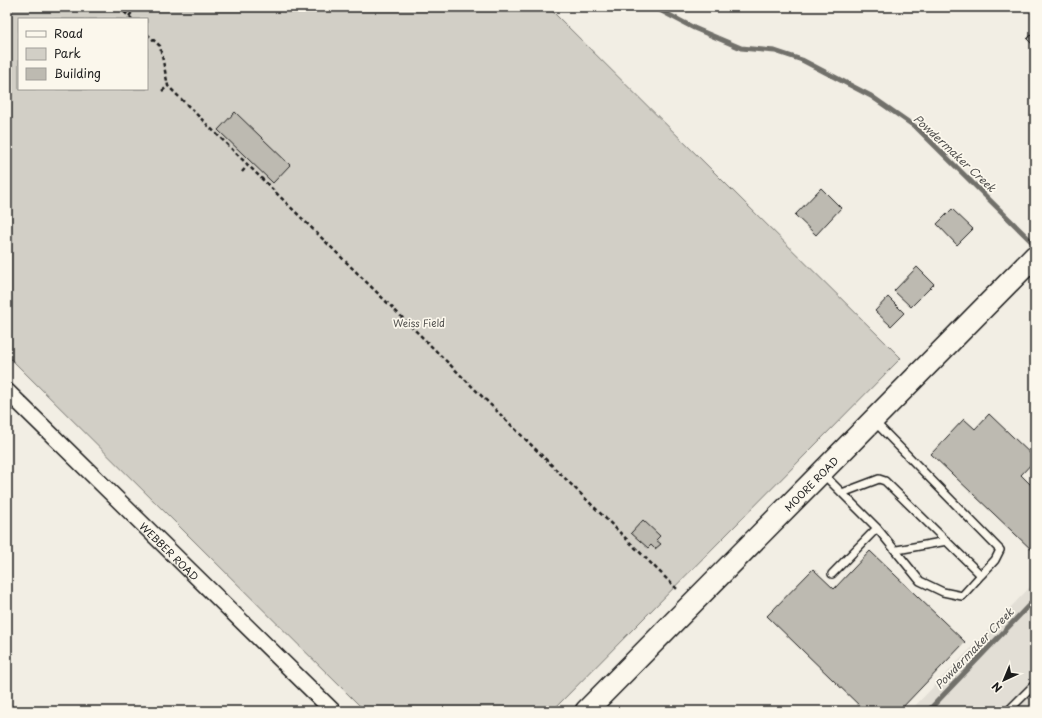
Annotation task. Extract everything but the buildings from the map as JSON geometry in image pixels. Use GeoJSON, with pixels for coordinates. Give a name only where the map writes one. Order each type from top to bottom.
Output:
{"type":"FeatureCollection","features":[{"type":"Feature","properties":{"kind":"street","name":"MOORE ROAD"},"geometry":{"type":"LineString","coordinates":[[586,711],[1035,256]]}},
{"type":"Feature","properties":{"kind":"street","name":"WEBBER ROAD"},"geometry":{"type":"LineString","coordinates":[[7,391],[333,711]]}},
{"type":"Feature","properties":{"kind":"lane"},"geometry":{"type":"LineString","coordinates":[[822,472],[897,550],[920,581],[943,592],[962,596],[995,560],[1000,550],[874,420]]}},
{"type":"Feature","properties":{"kind":"lane"},"geometry":{"type":"LineString","coordinates":[[842,493],[879,479],[885,481],[981,575]]}},
{"type":"Feature","properties":{"kind":"lane"},"geometry":{"type":"LineString","coordinates":[[832,574],[877,528]]}},
{"type":"Feature","properties":{"kind":"lane"},"geometry":{"type":"LineString","coordinates":[[897,550],[947,541]]}},
{"type":"Feature","properties":{"kind":"lane"},"geometry":{"type":"LineString","coordinates":[[1008,711],[1035,684]]}},
{"type":"Feature","properties":{"kind":"path"},"geometry":{"type":"LineString","coordinates":[[119,7],[129,16],[137,7]]}},
{"type":"Feature","properties":{"kind":"path"},"geometry":{"type":"LineString","coordinates":[[148,35],[160,46],[168,86],[692,604]]}},
{"type":"Feature","properties":{"kind":"path"},"geometry":{"type":"LineString","coordinates":[[162,92],[168,86]]}},
{"type":"Feature","properties":{"kind":"path"},"geometry":{"type":"LineString","coordinates":[[242,172],[248,165]]}},
{"type":"Feature","properties":{"kind":"shaded area"},"geometry":{"type":"Polygon","coordinates":[[[1035,582],[1035,711],[910,711],[1035,582]]]}},
{"type":"Feature","properties":{"kind":"green space","name":"Weiss Field"},"geometry":{"type":"Polygon","coordinates":[[[7,7],[548,7],[901,358],[552,711],[365,711],[7,355],[7,7]]]}},
{"type":"Feature","properties":{"kind":"waterway","name":"Powdermaker Creek"},"geometry":{"type":"LineString","coordinates":[[654,7],[694,28],[741,48],[775,51],[802,60],[871,96],[917,128],[1035,245]]}},
{"type":"Feature","properties":{"kind":"waterway","name":"Powdermaker Creek"},"geometry":{"type":"LineString","coordinates":[[928,711],[1035,599]]}}]}
